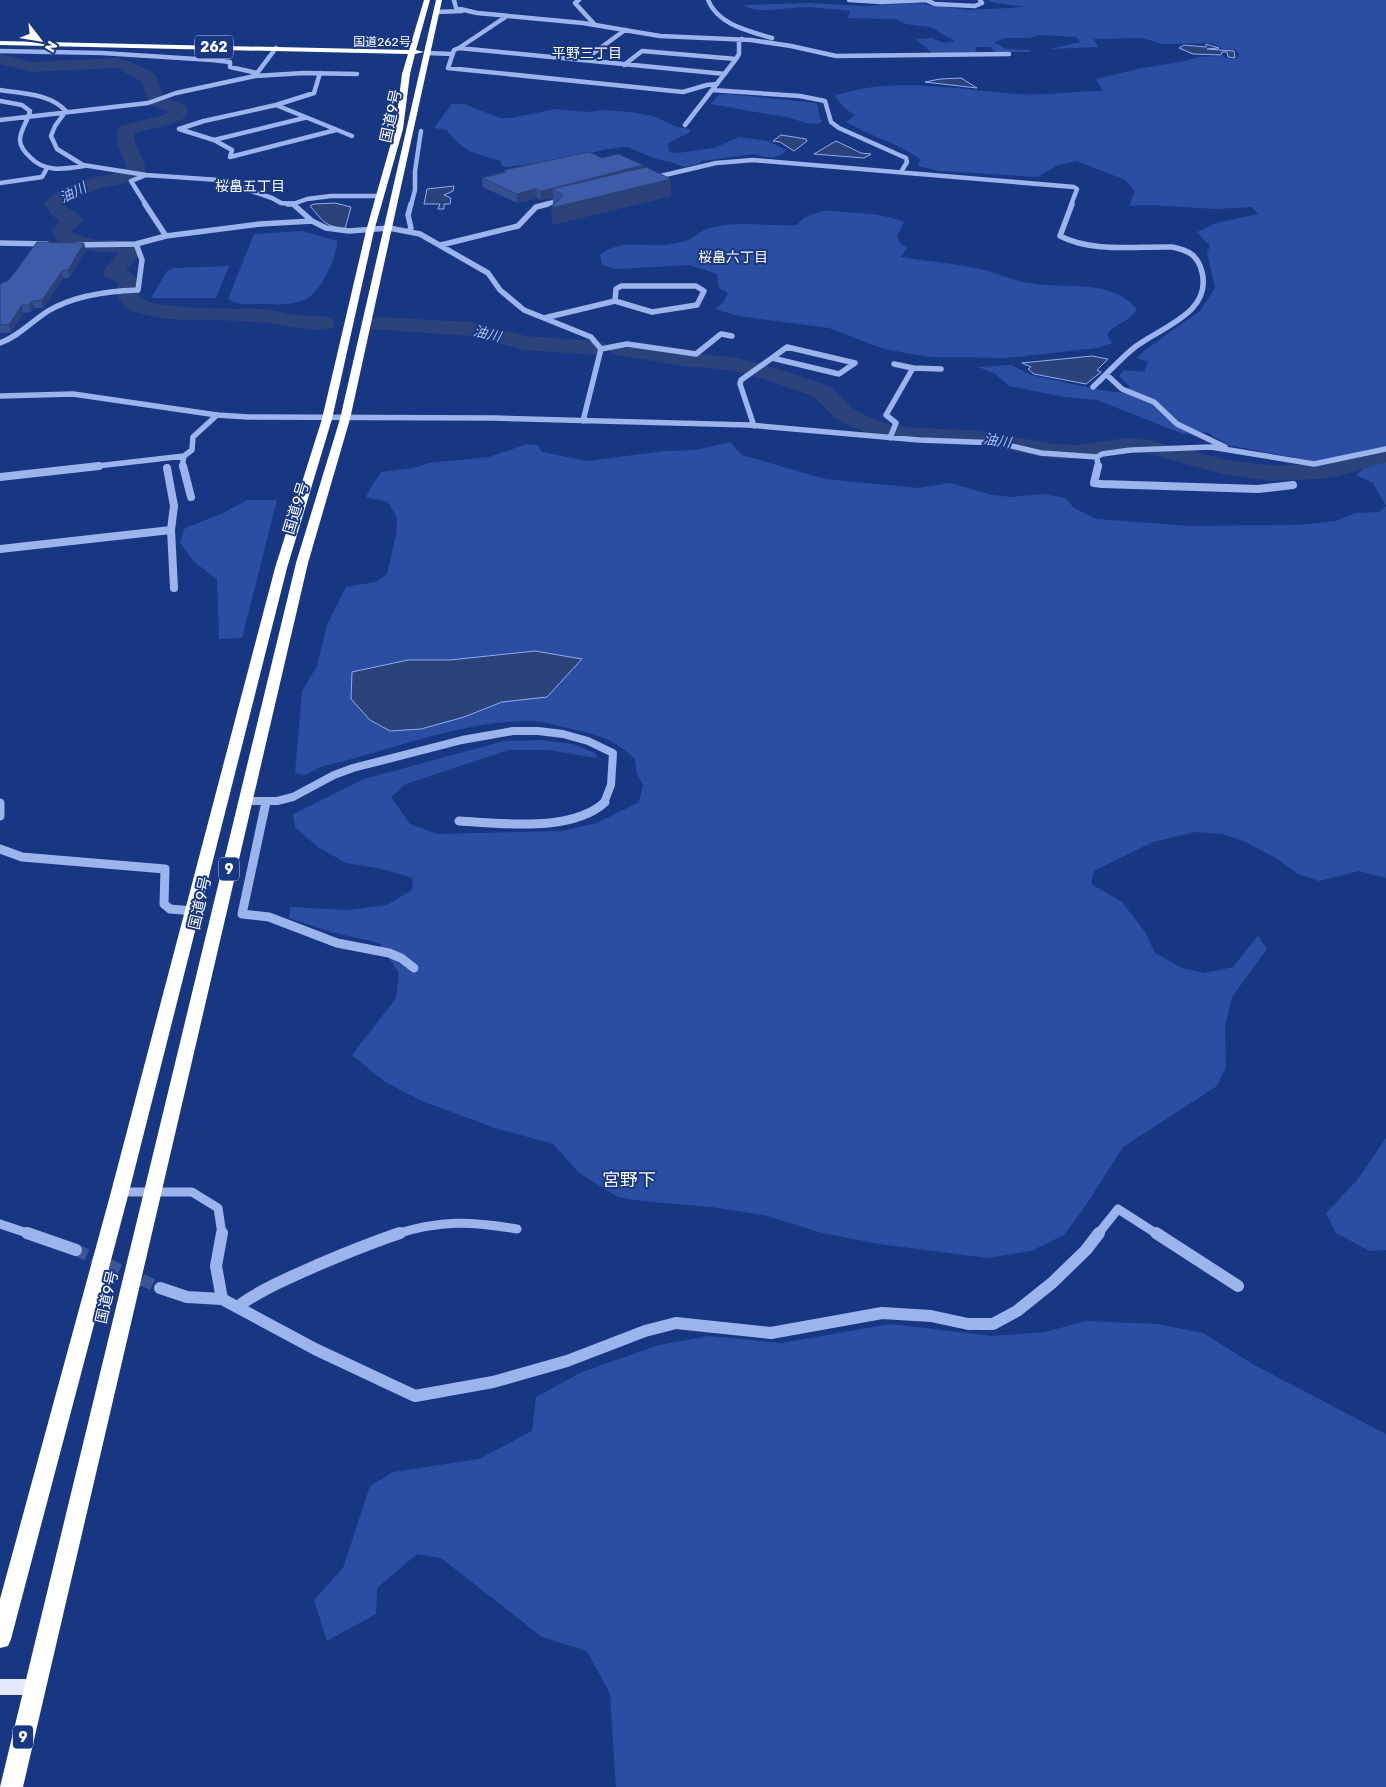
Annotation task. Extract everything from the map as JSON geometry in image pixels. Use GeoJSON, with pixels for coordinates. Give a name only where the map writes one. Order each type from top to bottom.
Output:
{"type":"FeatureCollection","features":[{"type":"Feature","properties":{"kind":"highway","name":"国道9号"},"geometry":{"type":"LineString","coordinates":[[12,1787],[302,563],[346,418],[370,304],[389,228],[426,0]]}},
{"type":"Feature","properties":{"kind":"highway","name":"国道9号"},"geometry":{"type":"LineString","coordinates":[[0,1639],[194,911],[279,577],[327,418],[370,231],[398,129],[406,74],[440,0]]}},
{"type":"Feature","properties":{"kind":"highway","name":"国道262号"},"geometry":{"type":"LineString","coordinates":[[0,43],[417,53]]}},
{"type":"Feature","properties":{"kind":"highway","name":"国道262号"},"geometry":{"type":"LineString","coordinates":[[0,49],[274,50]]}},
{"type":"Feature","properties":{"kind":"main road"},"geometry":{"type":"LineString","coordinates":[[0,1687],[35,1687]]}},
{"type":"Feature","properties":{"kind":"street"},"geometry":{"type":"LineString","coordinates":[[454,0],[456,8],[462,11]]}},
{"type":"Feature","properties":{"kind":"street"},"geometry":{"type":"LineString","coordinates":[[579,0],[575,2],[578,8],[582,13],[588,14],[595,25]]}},
{"type":"Feature","properties":{"kind":"street"},"geometry":{"type":"LineString","coordinates":[[708,0],[713,12],[722,18],[745,29],[777,40],[777,43]]}},
{"type":"Feature","properties":{"kind":"street"},"geometry":{"type":"LineString","coordinates":[[849,0],[882,2],[926,0],[935,4],[975,6],[982,3],[980,0]]}},
{"type":"Feature","properties":{"kind":"street"},"geometry":{"type":"LineString","coordinates":[[436,12],[462,11],[595,25],[698,39],[742,39],[777,43],[845,57],[1009,54]]}},
{"type":"Feature","properties":{"kind":"street"},"geometry":{"type":"LineString","coordinates":[[507,16],[454,50],[448,68],[683,92],[689,91],[698,85],[717,84]]}},
{"type":"Feature","properties":{"kind":"street"},"geometry":{"type":"LineString","coordinates":[[584,60],[625,30]]}},
{"type":"Feature","properties":{"kind":"street"},"geometry":{"type":"LineString","coordinates":[[685,125],[736,59],[742,39]]}},
{"type":"Feature","properties":{"kind":"street"},"geometry":{"type":"LineString","coordinates":[[459,48],[725,74]]}},
{"type":"Feature","properties":{"kind":"street"},"geometry":{"type":"LineString","coordinates":[[0,49],[212,60],[230,62],[230,67],[256,75]]}},
{"type":"Feature","properties":{"kind":"street"},"geometry":{"type":"LineString","coordinates":[[256,75],[274,50]]}},
{"type":"Feature","properties":{"kind":"street"},"geometry":{"type":"LineString","coordinates":[[624,65],[642,51],[736,59]]}},
{"type":"Feature","properties":{"kind":"street"},"geometry":{"type":"LineString","coordinates":[[417,53],[453,54]]}},
{"type":"Feature","properties":{"kind":"street"},"geometry":{"type":"LineString","coordinates":[[320,73],[314,93],[276,105],[179,129],[230,147],[232,150],[230,157],[336,130]]}},
{"type":"Feature","properties":{"kind":"street"},"geometry":{"type":"LineString","coordinates":[[0,120],[29,115],[148,103],[176,93],[256,75],[357,74]]}},
{"type":"Feature","properties":{"kind":"street"},"geometry":{"type":"LineString","coordinates":[[0,90],[42,97],[63,106],[66,111]]}},
{"type":"Feature","properties":{"kind":"street"},"geometry":{"type":"LineString","coordinates":[[712,90],[800,96],[824,101],[827,104],[828,116],[831,122],[839,128],[906,158],[907,162],[901,172]]}},
{"type":"Feature","properties":{"kind":"street"},"geometry":{"type":"LineString","coordinates":[[0,100],[22,105],[30,111],[29,119],[20,138],[21,147],[33,161],[46,170],[89,165]]}},
{"type":"Feature","properties":{"kind":"street"},"geometry":{"type":"LineString","coordinates":[[276,105],[352,136]]}},
{"type":"Feature","properties":{"kind":"street"},"geometry":{"type":"LineString","coordinates":[[66,111],[55,126],[51,136],[57,149],[68,155],[71,159],[89,165],[146,175],[219,180],[272,198],[281,203],[293,204],[307,199],[331,196],[380,196]]}},
{"type":"Feature","properties":{"kind":"street"},"geometry":{"type":"LineString","coordinates":[[214,140],[304,118]]}},
{"type":"Feature","properties":{"kind":"street"},"geometry":{"type":"LineString","coordinates":[[409,231],[411,228],[408,215],[415,190],[415,171],[421,132]]}},
{"type":"Feature","properties":{"kind":"street"},"geometry":{"type":"LineString","coordinates":[[642,180],[716,163],[753,160],[1074,187],[1077,189],[1060,236],[1063,239],[1083,245],[1172,247],[1192,252],[1197,257],[1204,278],[1204,287],[1197,304],[1180,319],[1136,346],[1093,387]]}},
{"type":"Feature","properties":{"kind":"street"},"geometry":{"type":"LineString","coordinates":[[0,183],[42,177],[46,170]]}},
{"type":"Feature","properties":{"kind":"street"},"geometry":{"type":"LineString","coordinates":[[146,175],[131,181],[166,236]]}},
{"type":"Feature","properties":{"kind":"street"},"geometry":{"type":"LineString","coordinates":[[441,245],[518,226],[536,207],[568,198]]}},
{"type":"Feature","properties":{"kind":"street"},"geometry":{"type":"LineString","coordinates":[[293,204],[312,221],[326,228],[349,231],[370,231],[389,228],[420,234],[488,273],[500,290],[524,310],[591,337],[601,349]]}},
{"type":"Feature","properties":{"kind":"street"},"geometry":{"type":"LineString","coordinates":[[64,245],[136,244],[141,241],[166,236],[260,224],[312,221]]}},
{"type":"Feature","properties":{"kind":"street"},"geometry":{"type":"LineString","coordinates":[[0,243],[55,245]]}},
{"type":"Feature","properties":{"kind":"street"},"geometry":{"type":"LineString","coordinates":[[0,343],[14,338],[30,323],[52,309],[74,299],[110,291],[138,290],[142,260],[136,244]]}},
{"type":"Feature","properties":{"kind":"street"},"geometry":{"type":"LineString","coordinates":[[544,319],[615,301],[652,312],[697,305],[704,291],[696,286],[621,286],[616,289],[615,301]]}},
{"type":"Feature","properties":{"kind":"street"},"geometry":{"type":"LineString","coordinates":[[710,331],[732,336]]}},
{"type":"Feature","properties":{"kind":"street"},"geometry":{"type":"LineString","coordinates":[[601,349],[627,344],[696,354],[720,334]]}},
{"type":"Feature","properties":{"kind":"street"},"geometry":{"type":"LineString","coordinates":[[754,426],[740,384],[741,380],[771,358],[787,347],[855,363],[839,374],[771,358]]}},
{"type":"Feature","properties":{"kind":"street"},"geometry":{"type":"LineString","coordinates":[[583,422],[601,349]]}},
{"type":"Feature","properties":{"kind":"street"},"geometry":{"type":"LineString","coordinates":[[894,364],[913,368],[941,369]]}},
{"type":"Feature","properties":{"kind":"street"},"geometry":{"type":"LineString","coordinates":[[890,438],[896,423],[886,415],[913,368]]}},
{"type":"Feature","properties":{"kind":"street"},"geometry":{"type":"LineString","coordinates":[[1107,375],[1122,389],[1154,402],[1177,424],[1219,443],[1227,449]]}},
{"type":"Feature","properties":{"kind":"street"},"geometry":{"type":"LineString","coordinates":[[0,396],[73,394],[217,416],[494,418],[754,426],[890,438],[999,443],[1041,452],[1097,457],[1102,454],[1131,450],[1211,447],[1314,464],[1386,449]]}},
{"type":"Feature","properties":{"kind":"street"},"geometry":{"type":"LineString","coordinates":[[0,477],[184,456],[192,452],[195,447],[193,437],[217,416]]}},
{"type":"Feature","properties":{"kind":"street"},"geometry":{"type":"LineString","coordinates":[[184,456],[182,469],[191,498]]}},
{"type":"Feature","properties":{"kind":"street"},"geometry":{"type":"LineString","coordinates":[[1097,457],[1098,469],[1094,483],[1250,489],[1293,486]]}},
{"type":"Feature","properties":{"kind":"street"},"geometry":{"type":"LineString","coordinates":[[167,468],[174,506],[171,530],[174,588]]}},
{"type":"Feature","properties":{"kind":"street"},"geometry":{"type":"LineString","coordinates":[[0,549],[171,530]]}},
{"type":"Feature","properties":{"kind":"street"},"geometry":{"type":"LineString","coordinates":[[245,802],[288,799],[335,775],[376,762],[501,731],[520,729],[575,736],[596,743],[613,753],[614,764],[609,790],[605,802],[594,812],[563,822],[459,821]]}},
{"type":"Feature","properties":{"kind":"street"},"geometry":{"type":"LineString","coordinates":[[266,801],[242,914],[269,918],[337,943],[389,953],[401,958],[414,968]]}},
{"type":"Feature","properties":{"kind":"street"},"geometry":{"type":"LineString","coordinates":[[0,803],[0,816]]}},
{"type":"Feature","properties":{"kind":"street"},"geometry":{"type":"LineString","coordinates":[[0,849],[22,857],[164,869],[164,904],[170,909],[194,911]]}},
{"type":"Feature","properties":{"kind":"street"},"geometry":{"type":"LineString","coordinates":[[120,1192],[192,1192],[218,1208],[222,1234],[216,1266],[222,1299]]}},
{"type":"Feature","properties":{"kind":"street"},"geometry":{"type":"LineString","coordinates":[[160,1288],[187,1297],[222,1299],[315,1349],[415,1396],[493,1382],[567,1361],[645,1331],[676,1323],[771,1333],[882,1313],[931,1316],[968,1324],[993,1324],[1017,1311],[1052,1283],[1086,1250],[1118,1209],[1238,1286]]}},
{"type":"Feature","properties":{"kind":"street"},"geometry":{"type":"LineString","coordinates":[[237,1307],[248,1298],[284,1280],[357,1248],[420,1228],[460,1222],[517,1229]]}},
{"type":"Feature","properties":{"kind":"street"},"geometry":{"type":"LineString","coordinates":[[0,1224],[76,1250]]}},
{"type":"Feature","properties":{"kind":"shaded area"},"geometry":{"type":"Polygon","coordinates":[[[987,0],[1386,0],[1386,450],[1337,467],[1316,469],[1306,460],[1228,445],[1206,432],[1183,434],[1097,400],[1065,397],[1009,386],[994,373],[978,367],[1011,365],[1031,375],[1123,393],[1130,387],[1119,376],[1124,370],[1144,372],[1148,362],[1137,358],[1145,350],[1200,311],[1215,288],[1207,253],[1210,246],[1197,232],[1216,223],[1258,214],[1252,207],[1215,209],[1150,205],[1129,206],[1135,191],[1125,180],[1077,161],[1058,165],[1037,177],[939,171],[918,166],[920,159],[911,153],[846,122],[855,115],[845,108],[834,96],[856,90],[901,85],[947,87],[1016,94],[1103,91],[1096,79],[1198,57],[1222,56],[1228,59],[1237,59],[1239,55],[1236,50],[1224,49],[1212,43],[1163,44],[1142,38],[1094,39],[1098,47],[1050,49],[1080,42],[1076,37],[1039,35],[1029,38],[1006,38],[994,42],[1006,49],[1030,50],[1031,52],[995,52],[990,47],[975,47],[976,52],[932,53],[916,39],[932,38],[943,43],[955,41],[930,27],[905,24],[896,19],[848,18],[850,11],[806,7],[756,10],[743,5],[809,3],[866,6],[915,3],[968,10],[1027,7],[995,3],[987,0]]]}},
{"type":"Feature","properties":{"kind":"shaded area"},"geometry":{"type":"Polygon","coordinates":[[[1206,44],[1219,48],[1207,49],[1234,51],[1235,58],[1228,57],[1227,52],[1222,52],[1221,55],[1193,54],[1179,48],[1184,45],[1206,47],[1206,44]]]}},
{"type":"Feature","properties":{"kind":"shaded area"},"geometry":{"type":"Polygon","coordinates":[[[961,78],[977,88],[925,82],[940,79],[961,78]]]}},
{"type":"Feature","properties":{"kind":"shaded area"},"geometry":{"type":"Polygon","coordinates":[[[728,94],[817,103],[819,116],[822,121],[818,124],[806,123],[790,118],[711,104],[719,95],[728,94]]]}},
{"type":"Feature","properties":{"kind":"shaded area"},"geometry":{"type":"Polygon","coordinates":[[[452,104],[464,104],[500,118],[511,118],[556,109],[587,112],[603,110],[631,112],[653,116],[677,127],[689,129],[690,132],[667,144],[670,152],[678,153],[714,148],[739,137],[768,141],[786,150],[783,154],[772,158],[754,154],[701,161],[701,163],[684,167],[656,159],[628,147],[622,147],[602,150],[568,160],[505,167],[501,165],[501,161],[464,148],[447,130],[434,128],[452,104]]]}},
{"type":"Feature","properties":{"kind":"shaded area"},"geometry":{"type":"Polygon","coordinates":[[[781,135],[806,139],[807,141],[794,151],[780,142],[773,141],[781,135]]]}},
{"type":"Feature","properties":{"kind":"shaded area"},"geometry":{"type":"Polygon","coordinates":[[[836,141],[861,153],[871,154],[864,158],[814,154],[836,141]]]}},
{"type":"Feature","properties":{"kind":"shaded area"},"geometry":{"type":"Polygon","coordinates":[[[454,186],[453,191],[444,195],[451,198],[450,204],[444,204],[444,209],[438,209],[440,204],[424,204],[427,189],[454,186]]]}},
{"type":"Feature","properties":{"kind":"shaded area"},"geometry":{"type":"Polygon","coordinates":[[[335,203],[351,207],[345,229],[324,222],[310,206],[314,204],[335,203]]]}},
{"type":"Feature","properties":{"kind":"shaded area"},"geometry":{"type":"Polygon","coordinates":[[[826,210],[886,216],[904,222],[897,236],[900,243],[907,248],[901,257],[985,270],[1029,283],[1086,287],[1114,292],[1126,299],[1137,309],[1130,318],[1114,327],[1107,334],[1112,343],[1098,348],[1006,358],[929,357],[884,349],[829,328],[738,316],[715,309],[723,303],[728,293],[719,288],[717,274],[690,265],[616,269],[602,265],[600,254],[609,249],[624,245],[678,243],[702,231],[729,225],[797,225],[805,217],[826,210]]]}},
{"type":"Feature","properties":{"kind":"shaded area"},"geometry":{"type":"Polygon","coordinates":[[[302,231],[337,241],[328,272],[313,294],[303,301],[285,304],[244,304],[228,299],[254,234],[302,231]]]}},
{"type":"Feature","properties":{"kind":"shaded area"},"geometry":{"type":"Polygon","coordinates":[[[229,266],[216,298],[151,298],[167,271],[174,268],[229,266]]]}},
{"type":"Feature","properties":{"kind":"shaded area"},"geometry":{"type":"Polygon","coordinates":[[[1092,356],[1108,359],[1097,370],[1101,372],[1086,384],[1034,374],[1028,369],[1031,367],[1022,363],[1092,356]]]}},
{"type":"Feature","properties":{"kind":"shaded area"},"geometry":{"type":"Polygon","coordinates":[[[730,442],[742,455],[825,479],[918,488],[950,483],[992,495],[1012,497],[1043,494],[1065,498],[1074,508],[1097,519],[1189,526],[1298,525],[1336,521],[1355,513],[1379,512],[1386,506],[1386,878],[1359,871],[1319,881],[1298,874],[1276,858],[1243,841],[1223,834],[1196,832],[1153,842],[1094,871],[1091,884],[1122,902],[1145,932],[1155,953],[1182,968],[1204,973],[1233,967],[1258,936],[1267,949],[1232,997],[1225,1027],[1226,1067],[1217,1086],[1123,1147],[1084,1208],[1064,1235],[1031,1251],[988,1258],[879,1244],[818,1232],[768,1216],[712,1207],[618,1197],[579,1173],[553,1144],[495,1128],[422,1101],[385,1082],[352,1055],[396,998],[399,973],[379,943],[331,932],[289,918],[290,907],[347,910],[387,905],[412,890],[413,878],[378,868],[346,863],[318,847],[295,827],[293,814],[364,779],[504,741],[540,740],[573,744],[595,753],[597,758],[548,750],[509,750],[406,784],[391,797],[410,824],[438,834],[562,831],[597,823],[639,802],[643,785],[637,774],[635,759],[613,742],[590,733],[533,721],[506,722],[453,731],[320,767],[306,775],[295,773],[302,691],[317,666],[327,625],[346,587],[376,582],[387,574],[396,535],[397,518],[388,502],[366,497],[381,472],[413,468],[429,463],[489,457],[527,444],[537,445],[542,452],[587,461],[665,451],[696,450],[730,442]]]}},
{"type":"Feature","properties":{"kind":"shaded area"},"geometry":{"type":"Polygon","coordinates":[[[1386,461],[1386,506],[1373,483],[1356,475],[1366,467],[1386,461]]]}},
{"type":"Feature","properties":{"kind":"shaded area"},"geometry":{"type":"Polygon","coordinates":[[[247,500],[277,500],[242,638],[219,639],[217,579],[194,562],[180,542],[185,528],[221,514],[247,500]]]}},
{"type":"Feature","properties":{"kind":"shaded area"},"geometry":{"type":"Polygon","coordinates":[[[535,651],[582,659],[547,697],[502,702],[464,717],[421,729],[390,731],[370,720],[351,699],[352,672],[408,660],[450,660],[535,651]]]}},
{"type":"Feature","properties":{"kind":"shaded area"},"geometry":{"type":"Polygon","coordinates":[[[1386,1138],[1386,1250],[1370,1251],[1336,1233],[1326,1213],[1358,1179],[1386,1138]]]}},
{"type":"Feature","properties":{"kind":"shaded area"},"geometry":{"type":"Polygon","coordinates":[[[1086,1321],[1157,1324],[1203,1333],[1256,1366],[1386,1434],[1386,1787],[616,1787],[610,1694],[587,1651],[542,1637],[441,1558],[417,1554],[377,1588],[376,1614],[327,1641],[314,1600],[343,1568],[370,1486],[393,1472],[479,1459],[532,1431],[536,1397],[582,1372],[659,1345],[709,1336],[781,1343],[891,1324],[992,1336],[1045,1332],[1086,1321]]]}},
{"type":"Feature","properties":{"kind":"building"},"geometry":{"type":"Polygon","coordinates":[[[589,152],[602,158],[618,154],[643,165],[546,190],[540,191],[536,189],[517,194],[482,178],[507,172],[504,170],[589,152]]]}},
{"type":"Feature","properties":{"kind":"building"},"geometry":{"type":"Polygon","coordinates":[[[646,167],[671,179],[551,208],[563,195],[552,189],[646,167]]]}},
{"type":"Feature","properties":{"kind":"building"},"geometry":{"type":"Polygon","coordinates":[[[37,242],[84,243],[68,270],[62,271],[42,300],[32,301],[29,305],[22,305],[9,325],[0,325],[0,284],[9,280],[37,242]]]}},
{"type":"Feature","properties":{"kind":"waterway","name":"油川"},"geometry":{"type":"LineString","coordinates":[[0,59],[33,67],[123,64],[149,78],[156,101],[179,109],[179,114],[166,120],[126,130],[125,142],[135,163],[136,175],[92,184],[59,198],[54,204],[62,214],[74,220],[61,230],[64,237],[95,246],[116,246],[127,249],[130,255],[112,272],[126,278],[129,283],[129,298],[137,306],[165,312],[266,316],[292,321],[324,323]]}},
{"type":"Feature","properties":{"kind":"waterway","name":"油川"},"geometry":{"type":"LineString","coordinates":[[379,324],[472,329],[525,343],[595,348]]}},
{"type":"Feature","properties":{"kind":"waterway","name":"油川"},"geometry":{"type":"LineString","coordinates":[[620,349],[748,367],[821,391],[844,413],[858,421],[881,429],[906,434],[980,438],[1055,452],[1076,452],[1136,445],[1159,449],[1227,467],[1273,473],[1317,472],[1339,468],[1386,454]]}},
{"type":"Feature","properties":{"kind":"tunnel"},"geometry":{"type":"LineString","coordinates":[[76,1250],[160,1288]]}},
{"type":"Feature","properties":{"kind":"district","name":"平野三丁目"},"geometry":{"type":"Point","coordinates":[587,53]}},
{"type":"Feature","properties":{"kind":"district","name":"桜畠五丁目"},"geometry":{"type":"Point","coordinates":[250,186]}},
{"type":"Feature","properties":{"kind":"district","name":"桜畠六丁目"},"geometry":{"type":"Point","coordinates":[733,257]}},
{"type":"Feature","properties":{"kind":"district","name":"宮野下"},"geometry":{"type":"Point","coordinates":[629,1180]}}]}
